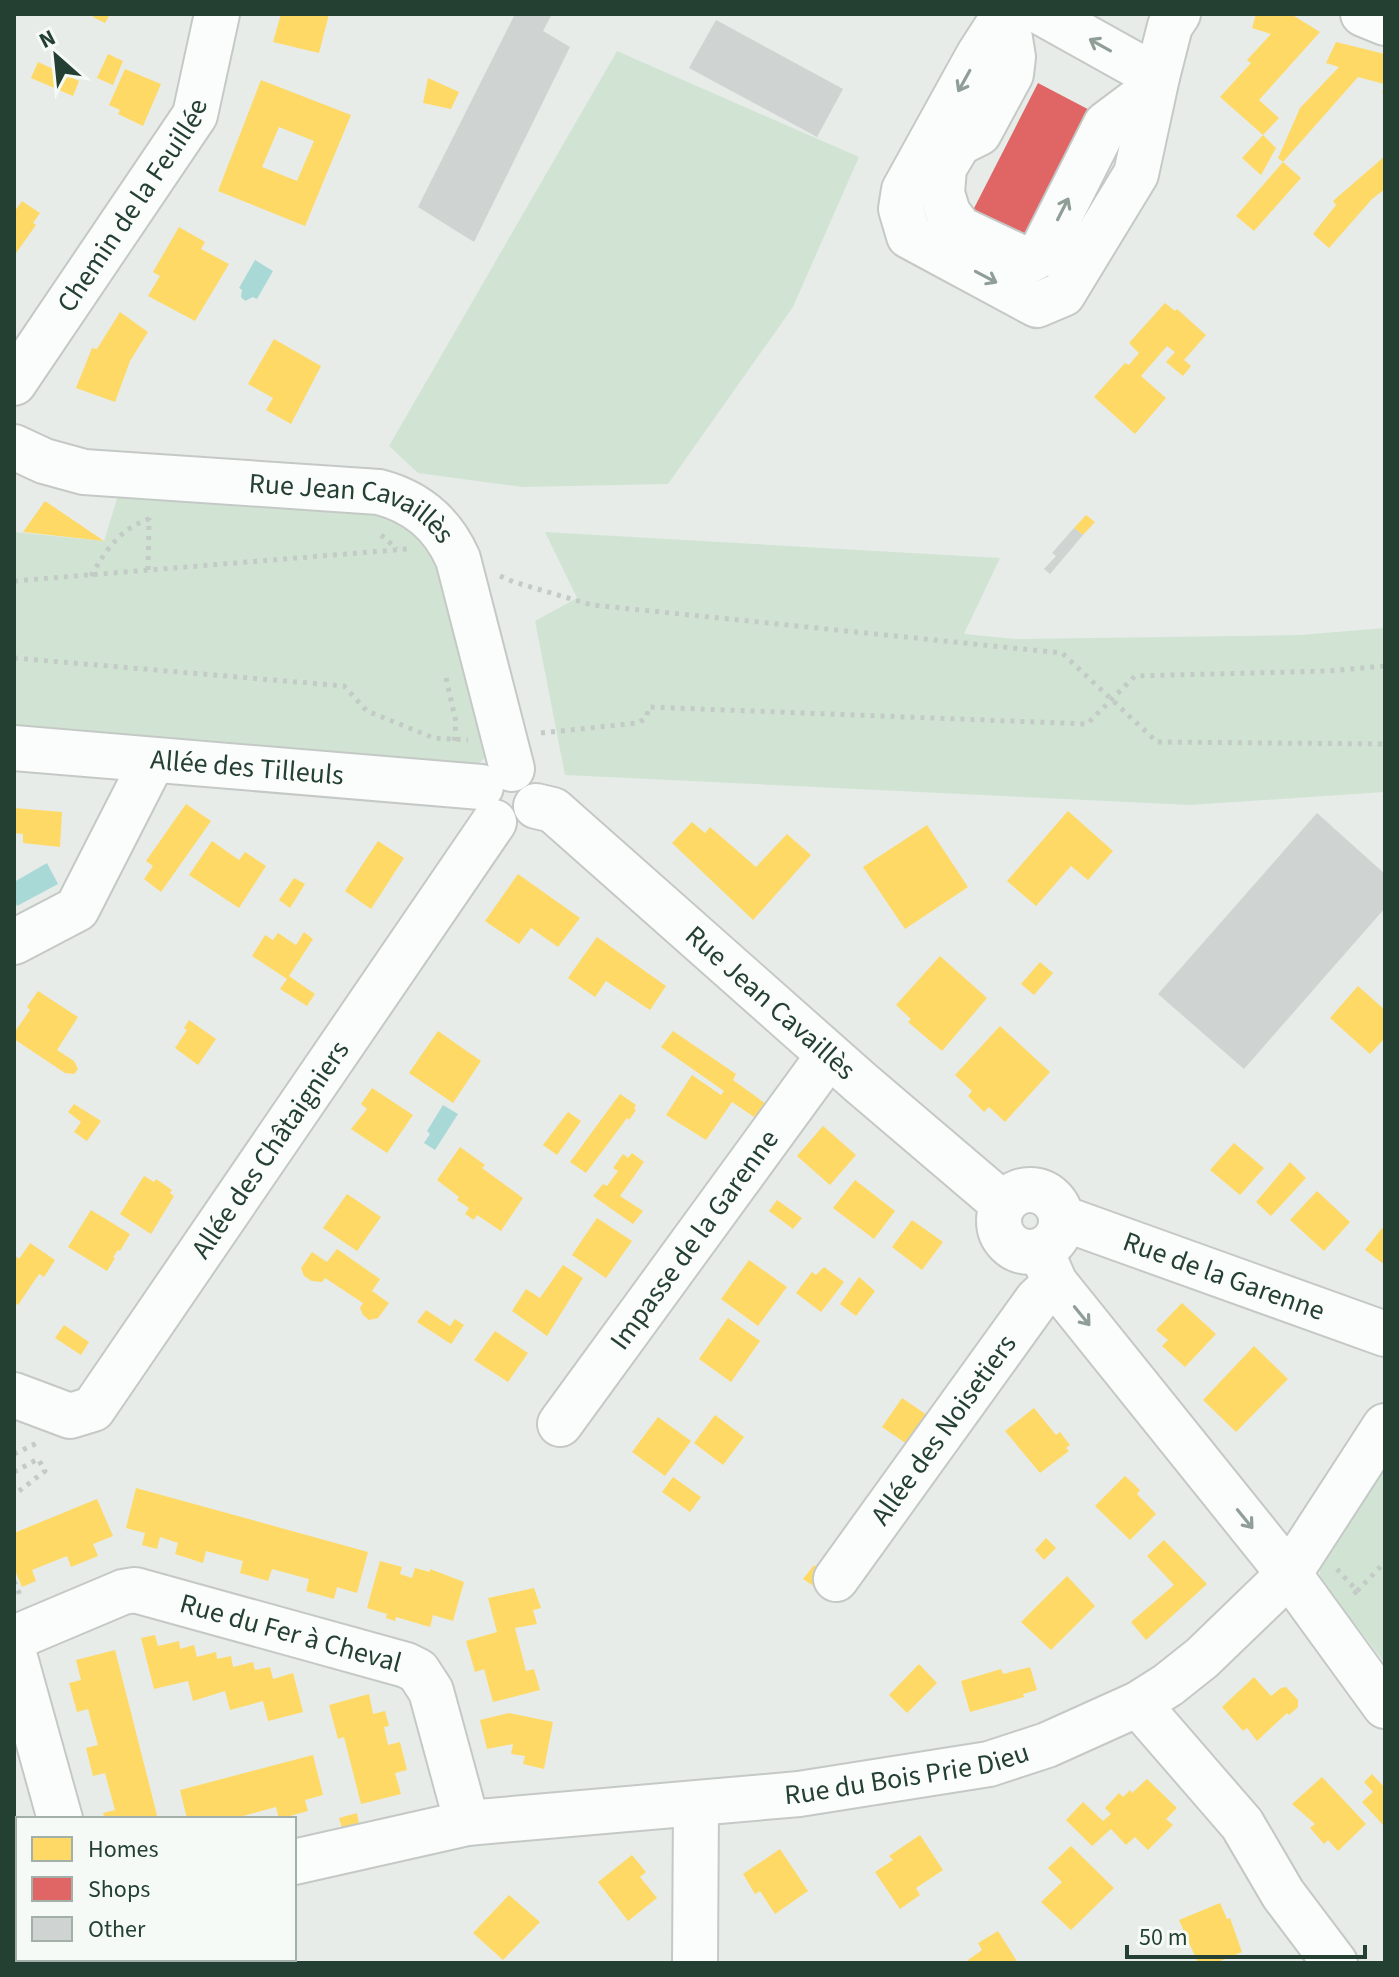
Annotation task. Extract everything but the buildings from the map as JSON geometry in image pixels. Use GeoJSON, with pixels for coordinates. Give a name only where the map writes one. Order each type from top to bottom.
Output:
{"type":"FeatureCollection","features":[{"type":"Feature","properties":{"kind":"street","name":"Chemin de la Feuillée"},"geometry":{"type":"LineString","coordinates":[[14,383],[195,115],[217,14]]}},
{"type":"Feature","properties":{"kind":"street"},"geometry":{"type":"LineString","coordinates":[[1005,14],[1013,57],[1011,74],[979,133],[959,143],[944,168],[942,193],[948,213],[960,229],[1028,261],[1040,255],[1106,124],[1156,82]]}},
{"type":"Feature","properties":{"kind":"street"},"geometry":{"type":"LineString","coordinates":[[1005,14],[978,56],[904,190],[901,209],[909,236],[1037,305],[1063,294],[1136,174],[1170,26],[1178,14]]}},
{"type":"Feature","properties":{"kind":"street"},"geometry":{"type":"LineString","coordinates":[[1044,14],[1156,82]]}},
{"type":"Feature","properties":{"kind":"street"},"geometry":{"type":"LineString","coordinates":[[1363,14],[1385,23]]}},
{"type":"Feature","properties":{"kind":"street","name":"Rue Jean Cavaillès"},"geometry":{"type":"LineString","coordinates":[[14,447],[44,461],[84,472],[379,492],[397,497],[419,509],[443,531],[458,559],[496,792]]}},
{"type":"Feature","properties":{"kind":"street","name":"Allée des Tilleuls"},"geometry":{"type":"LineString","coordinates":[[14,748],[496,792],[510,826],[519,824],[532,814],[536,806]]}},
{"type":"Feature","properties":{"kind":"street"},"geometry":{"type":"LineString","coordinates":[[14,942],[77,909],[153,760]]}},
{"type":"Feature","properties":{"kind":"street","name":"Allée des Châtaigniers"},"geometry":{"type":"LineString","coordinates":[[14,1395],[70,1416],[93,1409],[496,792]]}},
{"type":"Feature","properties":{"kind":"street","name":"Rue Jean Cavaillès"},"geometry":{"type":"LineString","coordinates":[[536,806],[553,810],[829,1055],[1003,1204]]}},
{"type":"Feature","properties":{"kind":"street","name":"Impasse de la Garenne"},"geometry":{"type":"LineString","coordinates":[[560,1424],[829,1055]]}},
{"type":"Feature","properties":{"kind":"street","name":"Rue de la Garenne"},"geometry":{"type":"LineString","coordinates":[[1003,1204],[999,1217],[1003,1238],[1020,1251],[1053,1251],[1385,1334]]}},
{"type":"Feature","properties":{"kind":"street"},"geometry":{"type":"LineString","coordinates":[[1053,1251],[1385,1706]]}},
{"type":"Feature","properties":{"kind":"street","name":"Allée des Noisetiers"},"geometry":{"type":"LineString","coordinates":[[836,1579],[1037,1300],[1053,1251]]}},
{"type":"Feature","properties":{"kind":"street","name":"Rue du Bois Prie Dieu"},"geometry":{"type":"LineString","coordinates":[[296,1862],[467,1823],[813,1792],[989,1764],[1047,1745],[1138,1704],[1202,1658],[1289,1574],[1385,1426]]}},
{"type":"Feature","properties":{"kind":"street","name":"Rue du Fer à Cheval"},"geometry":{"type":"LineString","coordinates":[[14,1638],[123,1592],[135,1590],[406,1665],[418,1671],[431,1691],[467,1823]]}},
{"type":"Feature","properties":{"kind":"street"},"geometry":{"type":"LineString","coordinates":[[14,1654],[59,1817]]}},
{"type":"Feature","properties":{"kind":"street"},"geometry":{"type":"LineString","coordinates":[[1138,1704],[1242,1824],[1283,1894],[1335,1963]]}},
{"type":"Feature","properties":{"kind":"street"},"geometry":{"type":"LineString","coordinates":[[695,1963],[696,1804]]}},
{"type":"Feature","properties":{"kind":"path"},"geometry":{"type":"LineString","coordinates":[[91,576],[120,533],[133,524],[152,518],[148,570]]}},
{"type":"Feature","properties":{"kind":"path"},"geometry":{"type":"LineString","coordinates":[[14,581],[418,548]]}},
{"type":"Feature","properties":{"kind":"path"},"geometry":{"type":"LineString","coordinates":[[514,582],[592,605],[1062,653],[1157,742],[1385,744]]}},
{"type":"Feature","properties":{"kind":"path"},"geometry":{"type":"LineString","coordinates":[[14,658],[344,686],[367,711],[434,738]]}},
{"type":"Feature","properties":{"kind":"path"},"geometry":{"type":"LineString","coordinates":[[564,731],[638,723],[646,718],[649,707],[1080,724],[1093,719],[1135,676],[1328,671],[1385,666]]}},
{"type":"Feature","properties":{"kind":"path"},"geometry":{"type":"LineString","coordinates":[[14,1472],[38,1459],[45,1471],[14,1495]]}},
{"type":"Feature","properties":{"kind":"path"},"geometry":{"type":"LineString","coordinates":[[1346,1601],[1385,1562]]}},
{"type":"Feature","properties":{"kind":"path"},"geometry":{"type":"LineString","coordinates":[[1337,1564],[1337,1569],[1357,1591]]}},
{"type":"Feature","properties":{"kind":"green space"},"geometry":{"type":"Polygon","coordinates":[[[617,51],[859,157],[793,307],[668,484],[522,487],[418,473],[389,446],[617,51]]]}},
{"type":"Feature","properties":{"kind":"green space"},"geometry":{"type":"Polygon","coordinates":[[[120,489],[398,516],[430,535],[490,753],[474,768],[14,727],[14,532],[104,541],[120,489]]]}},
{"type":"Feature","properties":{"kind":"green space"},"geometry":{"type":"Polygon","coordinates":[[[545,532],[1000,558],[964,634],[1016,639],[1299,635],[1385,628],[1385,792],[1190,805],[565,775],[535,621],[577,598],[545,532]]]}},
{"type":"Feature","properties":{"kind":"green space"},"geometry":{"type":"Polygon","coordinates":[[[1385,1459],[1385,1663],[1320,1579],[1320,1560],[1385,1459]]]}},
{"type":"Feature","properties":{"kind":"water"},"geometry":{"type":"Polygon","coordinates":[[[255,260],[273,271],[257,299],[253,297],[245,301],[239,288],[255,260]]]}},
{"type":"Feature","properties":{"kind":"water"},"geometry":{"type":"Polygon","coordinates":[[[47,863],[58,884],[17,906],[14,882],[47,863]]]}},
{"type":"Feature","properties":{"kind":"water"},"geometry":{"type":"Polygon","coordinates":[[[443,1105],[458,1114],[435,1150],[424,1143],[430,1134],[427,1131],[443,1105]]]}}]}
